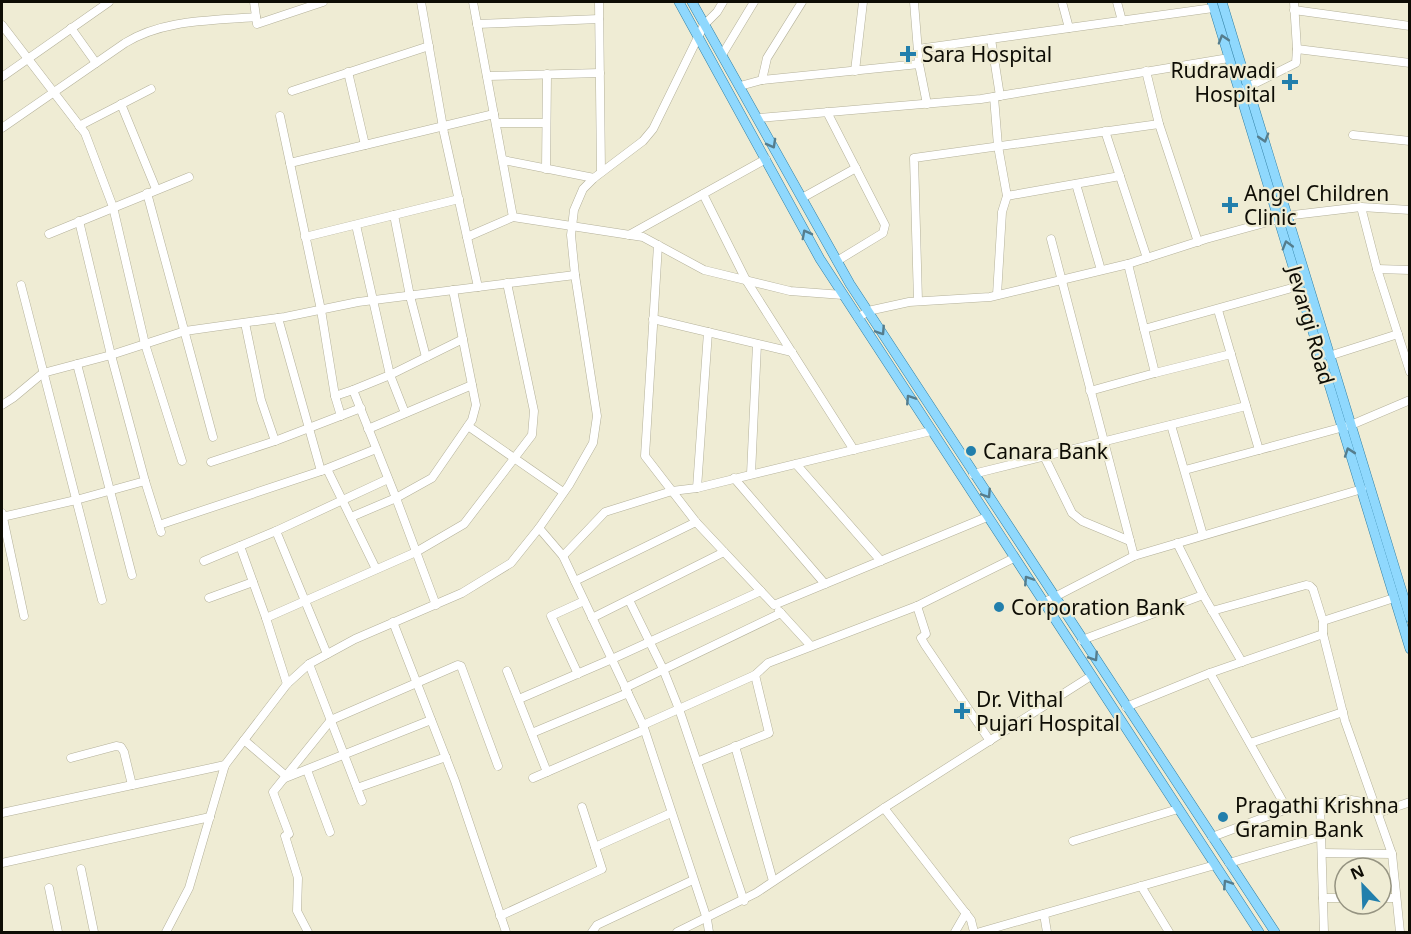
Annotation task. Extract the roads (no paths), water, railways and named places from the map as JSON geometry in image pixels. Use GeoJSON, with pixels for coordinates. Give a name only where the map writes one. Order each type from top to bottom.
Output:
{"type":"FeatureCollection","features":[{"type":"Feature","properties":{"kind":"main road"},"geometry":{"type":"LineString","coordinates":[[679,2],[820,259],[1259,933]]}},
{"type":"Feature","properties":{"kind":"main road"},"geometry":{"type":"LineString","coordinates":[[692,2],[837,261],[868,311],[1275,933]]}},
{"type":"Feature","properties":{"kind":"main road"},"geometry":{"type":"LineString","coordinates":[[1222,2],[1244,89]]}},
{"type":"Feature","properties":{"kind":"main road","name":"Jevargi Road"},"geometry":{"type":"LineString","coordinates":[[1213,5],[1229,58],[1244,89],[1284,218],[1299,286],[1346,427],[1362,489],[1402,596],[1410,649]]}},
{"type":"Feature","properties":{"kind":"main road"},"geometry":{"type":"LineString","coordinates":[[1284,218],[1329,356],[1346,427],[1410,618]]}},
{"type":"Feature","properties":{"kind":"street"},"geometry":{"type":"LineString","coordinates":[[2,77],[109,2]]}},
{"type":"Feature","properties":{"kind":"street"},"geometry":{"type":"LineString","coordinates":[[254,2],[257,24],[310,4],[323,2]]}},
{"type":"Feature","properties":{"kind":"street"},"geometry":{"type":"LineString","coordinates":[[421,2],[443,126],[478,287]]}},
{"type":"Feature","properties":{"kind":"street"},"geometry":{"type":"LineString","coordinates":[[472,2],[513,217]]}},
{"type":"Feature","properties":{"kind":"street"},"geometry":{"type":"LineString","coordinates":[[597,175],[600,73],[599,2]]}},
{"type":"Feature","properties":{"kind":"street"},"geometry":{"type":"LineString","coordinates":[[166,933],[189,888],[227,763],[287,684],[309,664],[327,654],[355,639],[436,605],[487,579],[512,563],[539,528],[593,443],[597,416],[596,401],[575,275],[572,226],[574,210],[583,189],[597,175],[643,141],[653,129],[704,25],[723,2]]}},
{"type":"Feature","properties":{"kind":"street"},"geometry":{"type":"LineString","coordinates":[[722,55],[754,2]]}},
{"type":"Feature","properties":{"kind":"street"},"geometry":{"type":"LineString","coordinates":[[762,80],[767,58],[802,2]]}},
{"type":"Feature","properties":{"kind":"street"},"geometry":{"type":"LineString","coordinates":[[855,71],[863,2]]}},
{"type":"Feature","properties":{"kind":"street"},"geometry":{"type":"LineString","coordinates":[[914,2],[919,64],[927,104]]}},
{"type":"Feature","properties":{"kind":"street"},"geometry":{"type":"LineString","coordinates":[[1062,2],[1069,28]]}},
{"type":"Feature","properties":{"kind":"street"},"geometry":{"type":"LineString","coordinates":[[1117,2],[1122,21]]}},
{"type":"Feature","properties":{"kind":"street"},"geometry":{"type":"LineString","coordinates":[[918,50],[1122,21],[1213,5]]}},
{"type":"Feature","properties":{"kind":"street"},"geometry":{"type":"LineString","coordinates":[[1244,89],[1294,66],[1298,60],[1294,6],[1410,26]]}},
{"type":"Feature","properties":{"kind":"street"},"geometry":{"type":"LineString","coordinates":[[2,128],[134,37],[158,27],[256,17]]}},
{"type":"Feature","properties":{"kind":"street"},"geometry":{"type":"LineString","coordinates":[[477,24],[599,19]]}},
{"type":"Feature","properties":{"kind":"street"},"geometry":{"type":"LineString","coordinates":[[2,25],[85,133],[113,207],[145,344],[182,461]]}},
{"type":"Feature","properties":{"kind":"street"},"geometry":{"type":"LineString","coordinates":[[71,28],[96,63]]}},
{"type":"Feature","properties":{"kind":"street"},"geometry":{"type":"LineString","coordinates":[[991,39],[997,96],[998,146],[1007,196],[1002,212],[997,295]]}},
{"type":"Feature","properties":{"kind":"street"},"geometry":{"type":"LineString","coordinates":[[292,91],[429,46]]}},
{"type":"Feature","properties":{"kind":"street"},"geometry":{"type":"LineString","coordinates":[[1298,49],[1410,63]]}},
{"type":"Feature","properties":{"kind":"street"},"geometry":{"type":"LineString","coordinates":[[758,118],[997,96],[1229,58]]}},
{"type":"Feature","properties":{"kind":"street"},"geometry":{"type":"LineString","coordinates":[[740,86],[762,80],[919,64]]}},
{"type":"Feature","properties":{"kind":"street"},"geometry":{"type":"LineString","coordinates":[[1146,71],[1159,124],[1198,242]]}},
{"type":"Feature","properties":{"kind":"street"},"geometry":{"type":"LineString","coordinates":[[348,72],[365,145]]}},
{"type":"Feature","properties":{"kind":"street"},"geometry":{"type":"LineString","coordinates":[[487,76],[600,73]]}},
{"type":"Feature","properties":{"kind":"street"},"geometry":{"type":"LineString","coordinates":[[546,169],[547,74]]}},
{"type":"Feature","properties":{"kind":"street"},"geometry":{"type":"LineString","coordinates":[[79,126],[151,89]]}},
{"type":"Feature","properties":{"kind":"street"},"geometry":{"type":"LineString","coordinates":[[121,104],[156,189]]}},
{"type":"Feature","properties":{"kind":"street"},"geometry":{"type":"LineString","coordinates":[[827,112],[885,225],[883,233],[837,261]]}},
{"type":"Feature","properties":{"kind":"street"},"geometry":{"type":"LineString","coordinates":[[290,163],[494,114]]}},
{"type":"Feature","properties":{"kind":"street"},"geometry":{"type":"LineString","coordinates":[[280,116],[341,416]]}},
{"type":"Feature","properties":{"kind":"street"},"geometry":{"type":"LineString","coordinates":[[496,123],[546,123]]}},
{"type":"Feature","properties":{"kind":"street"},"geometry":{"type":"LineString","coordinates":[[918,301],[914,158],[1159,124]]}},
{"type":"Feature","properties":{"kind":"street"},"geometry":{"type":"LineString","coordinates":[[1105,132],[1147,258]]}},
{"type":"Feature","properties":{"kind":"street"},"geometry":{"type":"LineString","coordinates":[[1353,135],[1410,141]]}},
{"type":"Feature","properties":{"kind":"street"},"geometry":{"type":"LineString","coordinates":[[629,235],[766,159]]}},
{"type":"Feature","properties":{"kind":"street"},"geometry":{"type":"LineString","coordinates":[[502,160],[546,169],[597,175]]}},
{"type":"Feature","properties":{"kind":"street"},"geometry":{"type":"LineString","coordinates":[[802,198],[856,168]]}},
{"type":"Feature","properties":{"kind":"street"},"geometry":{"type":"LineString","coordinates":[[1007,196],[1120,176]]}},
{"type":"Feature","properties":{"kind":"street"},"geometry":{"type":"LineString","coordinates":[[49,234],[189,177]]}},
{"type":"Feature","properties":{"kind":"street"},"geometry":{"type":"LineString","coordinates":[[1076,184],[1101,270]]}},
{"type":"Feature","properties":{"kind":"street"},"geometry":{"type":"LineString","coordinates":[[147,193],[213,437]]}},
{"type":"Feature","properties":{"kind":"street"},"geometry":{"type":"LineString","coordinates":[[703,194],[746,280],[854,450]]}},
{"type":"Feature","properties":{"kind":"street"},"geometry":{"type":"LineString","coordinates":[[305,237],[459,199]]}},
{"type":"Feature","properties":{"kind":"street"},"geometry":{"type":"LineString","coordinates":[[1361,207],[1377,269],[1410,372]]}},
{"type":"Feature","properties":{"kind":"street"},"geometry":{"type":"LineString","coordinates":[[858,318],[868,311],[918,301],[997,295],[1063,280],[1128,264],[1284,218],[1361,207],[1410,210]]}},
{"type":"Feature","properties":{"kind":"street"},"geometry":{"type":"LineString","coordinates":[[394,215],[410,296],[426,357]]}},
{"type":"Feature","properties":{"kind":"street"},"geometry":{"type":"LineString","coordinates":[[467,237],[513,217],[572,226],[643,237],[704,270],[790,291],[843,295]]}},
{"type":"Feature","properties":{"kind":"street"},"geometry":{"type":"LineString","coordinates":[[79,221],[111,355],[160,529],[376,449]]}},
{"type":"Feature","properties":{"kind":"street"},"geometry":{"type":"LineString","coordinates":[[356,225],[390,375],[405,413]]}},
{"type":"Feature","properties":{"kind":"street"},"geometry":{"type":"LineString","coordinates":[[1051,239],[1134,556]]}},
{"type":"Feature","properties":{"kind":"street"},"geometry":{"type":"LineString","coordinates":[[658,245],[645,456],[696,522],[811,646]]}},
{"type":"Feature","properties":{"kind":"street"},"geometry":{"type":"LineString","coordinates":[[1128,264],[1155,374]]}},
{"type":"Feature","properties":{"kind":"street"},"geometry":{"type":"LineString","coordinates":[[1377,269],[1410,270]]}},
{"type":"Feature","properties":{"kind":"street"},"geometry":{"type":"LineString","coordinates":[[2,405],[43,373],[111,355],[185,331],[278,318],[373,300],[575,275]]}},
{"type":"Feature","properties":{"kind":"street"},"geometry":{"type":"LineString","coordinates":[[266,618],[416,552],[464,524],[532,435],[534,411],[507,283]]}},
{"type":"Feature","properties":{"kind":"street"},"geometry":{"type":"LineString","coordinates":[[21,285],[102,600]]}},
{"type":"Feature","properties":{"kind":"street"},"geometry":{"type":"LineString","coordinates":[[1144,329],[1299,286]]}},
{"type":"Feature","properties":{"kind":"street"},"geometry":{"type":"LineString","coordinates":[[351,517],[396,498],[432,478],[472,420],[476,405],[453,290]]}},
{"type":"Feature","properties":{"kind":"street"},"geometry":{"type":"LineString","coordinates":[[1218,309],[1259,450]]}},
{"type":"Feature","properties":{"kind":"street"},"geometry":{"type":"LineString","coordinates":[[278,318],[308,428],[324,470],[351,517],[376,569]]}},
{"type":"Feature","properties":{"kind":"street"},"geometry":{"type":"LineString","coordinates":[[653,319],[792,352]]}},
{"type":"Feature","properties":{"kind":"street"},"geometry":{"type":"LineString","coordinates":[[245,323],[261,400],[275,441]]}},
{"type":"Feature","properties":{"kind":"street"},"geometry":{"type":"LineString","coordinates":[[697,488],[708,332]]}},
{"type":"Feature","properties":{"kind":"street"},"geometry":{"type":"LineString","coordinates":[[1329,356],[1398,334]]}},
{"type":"Feature","properties":{"kind":"street"},"geometry":{"type":"LineString","coordinates":[[336,396],[390,375],[463,339]]}},
{"type":"Feature","properties":{"kind":"street"},"geometry":{"type":"LineString","coordinates":[[751,474],[757,344]]}},
{"type":"Feature","properties":{"kind":"street"},"geometry":{"type":"LineString","coordinates":[[1090,391],[1231,354]]}},
{"type":"Feature","properties":{"kind":"street"},"geometry":{"type":"LineString","coordinates":[[77,364],[132,575]]}},
{"type":"Feature","properties":{"kind":"street"},"geometry":{"type":"LineString","coordinates":[[368,429],[472,385]]}},
{"type":"Feature","properties":{"kind":"street"},"geometry":{"type":"LineString","coordinates":[[353,390],[436,605]]}},
{"type":"Feature","properties":{"kind":"street"},"geometry":{"type":"LineString","coordinates":[[1185,470],[1346,427],[1410,400]]}},
{"type":"Feature","properties":{"kind":"street"},"geometry":{"type":"LineString","coordinates":[[973,474],[1246,406]]}},
{"type":"Feature","properties":{"kind":"street"},"geometry":{"type":"LineString","coordinates":[[211,462],[275,441],[360,408]]}},
{"type":"Feature","properties":{"kind":"street"},"geometry":{"type":"LineString","coordinates":[[1171,425],[1203,535]]}},
{"type":"Feature","properties":{"kind":"street"},"geometry":{"type":"LineString","coordinates":[[468,426],[563,492]]}},
{"type":"Feature","properties":{"kind":"street"},"geometry":{"type":"LineString","coordinates":[[563,556],[605,512],[672,491],[697,488],[931,431]]}},
{"type":"Feature","properties":{"kind":"street"},"geometry":{"type":"LineString","coordinates":[[1044,456],[1072,513],[1082,521],[1130,541]]}},
{"type":"Feature","properties":{"kind":"street"},"geometry":{"type":"LineString","coordinates":[[796,464],[881,561]]}},
{"type":"Feature","properties":{"kind":"street"},"geometry":{"type":"LineString","coordinates":[[734,478],[825,584]]}},
{"type":"Feature","properties":{"kind":"street"},"geometry":{"type":"LineString","coordinates":[[204,561],[276,531],[388,479]]}},
{"type":"Feature","properties":{"kind":"street"},"geometry":{"type":"LineString","coordinates":[[24,616],[2,515],[76,500],[146,481]]}},
{"type":"Feature","properties":{"kind":"street"},"geometry":{"type":"LineString","coordinates":[[1043,603],[1134,556],[1362,489]]}},
{"type":"Feature","properties":{"kind":"street"},"geometry":{"type":"LineString","coordinates":[[774,605],[987,517]]}},
{"type":"Feature","properties":{"kind":"street"},"geometry":{"type":"LineString","coordinates":[[575,581],[696,522]]}},
{"type":"Feature","properties":{"kind":"street"},"geometry":{"type":"LineString","coordinates":[[539,528],[563,556],[644,727],[707,919],[709,933]]}},
{"type":"Feature","properties":{"kind":"street"},"geometry":{"type":"LineString","coordinates":[[276,531],[327,654]]}},
{"type":"Feature","properties":{"kind":"street"},"geometry":{"type":"LineString","coordinates":[[1177,543],[1203,595],[1242,662]]}},
{"type":"Feature","properties":{"kind":"street"},"geometry":{"type":"LineString","coordinates":[[240,546],[287,684]]}},
{"type":"Feature","properties":{"kind":"street"},"geometry":{"type":"LineString","coordinates":[[592,618],[724,552]]}},
{"type":"Feature","properties":{"kind":"street"},"geometry":{"type":"LineString","coordinates":[[533,778],[755,675],[768,663],[917,606],[1014,558]]}},
{"type":"Feature","properties":{"kind":"street"},"geometry":{"type":"LineString","coordinates":[[209,598],[252,582]]}},
{"type":"Feature","properties":{"kind":"street"},"geometry":{"type":"LineString","coordinates":[[1212,611],[1306,585],[1310,585],[1313,589],[1323,621],[1323,634],[1343,712],[1392,854],[1400,933]]}},
{"type":"Feature","properties":{"kind":"street"},"geometry":{"type":"LineString","coordinates":[[519,699],[761,591]]}},
{"type":"Feature","properties":{"kind":"street"},"geometry":{"type":"LineString","coordinates":[[1082,640],[1203,595]]}},
{"type":"Feature","properties":{"kind":"street"},"geometry":{"type":"LineString","coordinates":[[1323,621],[1402,596]]}},
{"type":"Feature","properties":{"kind":"street"},"geometry":{"type":"LineString","coordinates":[[628,600],[663,669],[679,709],[744,900]]}},
{"type":"Feature","properties":{"kind":"street"},"geometry":{"type":"LineString","coordinates":[[578,674],[551,616],[584,601]]}},
{"type":"Feature","properties":{"kind":"street"},"geometry":{"type":"LineString","coordinates":[[917,606],[926,634],[921,638],[990,741]]}},
{"type":"Feature","properties":{"kind":"street"},"geometry":{"type":"LineString","coordinates":[[532,733],[781,614]]}},
{"type":"Feature","properties":{"kind":"street"},"geometry":{"type":"LineString","coordinates":[[393,622],[446,757],[506,933]]}},
{"type":"Feature","properties":{"kind":"street"},"geometry":{"type":"LineString","coordinates":[[1126,707],[1210,673],[1323,634]]}},
{"type":"Feature","properties":{"kind":"street"},"geometry":{"type":"LineString","coordinates":[[309,664],[362,801]]}},
{"type":"Feature","properties":{"kind":"street"},"geometry":{"type":"LineString","coordinates":[[308,933],[297,911],[298,878],[285,837],[289,834],[273,792],[331,720],[458,665],[461,666],[498,766]]}},
{"type":"Feature","properties":{"kind":"street"},"geometry":{"type":"LineString","coordinates":[[507,671],[547,772]]}},
{"type":"Feature","properties":{"kind":"street"},"geometry":{"type":"LineString","coordinates":[[1210,673],[1287,809]]}},
{"type":"Feature","properties":{"kind":"street"},"geometry":{"type":"LineString","coordinates":[[697,762],[769,733],[755,675]]}},
{"type":"Feature","properties":{"kind":"street"},"geometry":{"type":"LineString","coordinates":[[677,933],[744,900],[1091,676]]}},
{"type":"Feature","properties":{"kind":"street"},"geometry":{"type":"LineString","coordinates":[[1250,743],[1343,712]]}},
{"type":"Feature","properties":{"kind":"street"},"geometry":{"type":"LineString","coordinates":[[285,777],[431,720]]}},
{"type":"Feature","properties":{"kind":"street"},"geometry":{"type":"LineString","coordinates":[[242,742],[285,777]]}},
{"type":"Feature","properties":{"kind":"street"},"geometry":{"type":"LineString","coordinates":[[71,758],[116,746],[121,747],[132,785]]}},
{"type":"Feature","properties":{"kind":"street"},"geometry":{"type":"LineString","coordinates":[[735,746],[773,881]]}},
{"type":"Feature","properties":{"kind":"street"},"geometry":{"type":"LineString","coordinates":[[357,788],[446,757]]}},
{"type":"Feature","properties":{"kind":"street"},"geometry":{"type":"LineString","coordinates":[[2,813],[227,763]]}},
{"type":"Feature","properties":{"kind":"street"},"geometry":{"type":"LineString","coordinates":[[307,770],[330,832]]}},
{"type":"Feature","properties":{"kind":"street"},"geometry":{"type":"LineString","coordinates":[[1212,837],[1287,809],[1345,799],[1374,804]]}},
{"type":"Feature","properties":{"kind":"street"},"geometry":{"type":"LineString","coordinates":[[1378,813],[1410,802]]}},
{"type":"Feature","properties":{"kind":"street"},"geometry":{"type":"LineString","coordinates":[[1320,803],[1324,933]]}},
{"type":"Feature","properties":{"kind":"street"},"geometry":{"type":"LineString","coordinates":[[500,916],[602,869],[582,807]]}},
{"type":"Feature","properties":{"kind":"street"},"geometry":{"type":"LineString","coordinates":[[884,808],[966,913],[971,920],[974,933]]}},
{"type":"Feature","properties":{"kind":"street"},"geometry":{"type":"LineString","coordinates":[[1073,841],[1178,809]]}},
{"type":"Feature","properties":{"kind":"street"},"geometry":{"type":"LineString","coordinates":[[595,847],[671,813]]}},
{"type":"Feature","properties":{"kind":"street"},"geometry":{"type":"LineString","coordinates":[[2,863],[210,817]]}},
{"type":"Feature","properties":{"kind":"street"},"geometry":{"type":"LineString","coordinates":[[1229,863],[1322,836]]}},
{"type":"Feature","properties":{"kind":"street"},"geometry":{"type":"LineString","coordinates":[[1322,853],[1392,854]]}},
{"type":"Feature","properties":{"kind":"street"},"geometry":{"type":"LineString","coordinates":[[980,933],[1215,865]]}},
{"type":"Feature","properties":{"kind":"street"},"geometry":{"type":"LineString","coordinates":[[81,869],[94,933]]}},
{"type":"Feature","properties":{"kind":"street"},"geometry":{"type":"LineString","coordinates":[[592,933],[597,925],[693,880]]}},
{"type":"Feature","properties":{"kind":"street"},"geometry":{"type":"LineString","coordinates":[[1141,886],[1169,933]]}},
{"type":"Feature","properties":{"kind":"street"},"geometry":{"type":"LineString","coordinates":[[50,888],[58,933]]}},
{"type":"Feature","properties":{"kind":"street"},"geometry":{"type":"LineString","coordinates":[[1323,898],[1333,898]]}},
{"type":"Feature","properties":{"kind":"street"},"geometry":{"type":"LineString","coordinates":[[955,933],[966,913]]}},
{"type":"Feature","properties":{"kind":"street"},"geometry":{"type":"LineString","coordinates":[[1044,914],[1047,933]]}},
{"type":"Feature","properties":{"kind":"place","name":"Sara Hospital"},"geometry":{"type":"Point","coordinates":[908,54]}},
{"type":"Feature","properties":{"kind":"place","name":"Rudrawadi Hospital"},"geometry":{"type":"Point","coordinates":[1290,82]}},
{"type":"Feature","properties":{"kind":"place","name":"Angel Children Clinic"},"geometry":{"type":"Point","coordinates":[1230,205]}},
{"type":"Feature","properties":{"kind":"place","name":"Canara Bank"},"geometry":{"type":"Point","coordinates":[971,451]}},
{"type":"Feature","properties":{"kind":"place","name":"Corporation Bank"},"geometry":{"type":"Point","coordinates":[999,607]}},
{"type":"Feature","properties":{"kind":"place","name":"Dr. Vithal Pujari Hospital"},"geometry":{"type":"Point","coordinates":[962,711]}},
{"type":"Feature","properties":{"kind":"place","name":"Pragathi Krishna Gramin Bank"},"geometry":{"type":"Point","coordinates":[1223,817]}}]}
